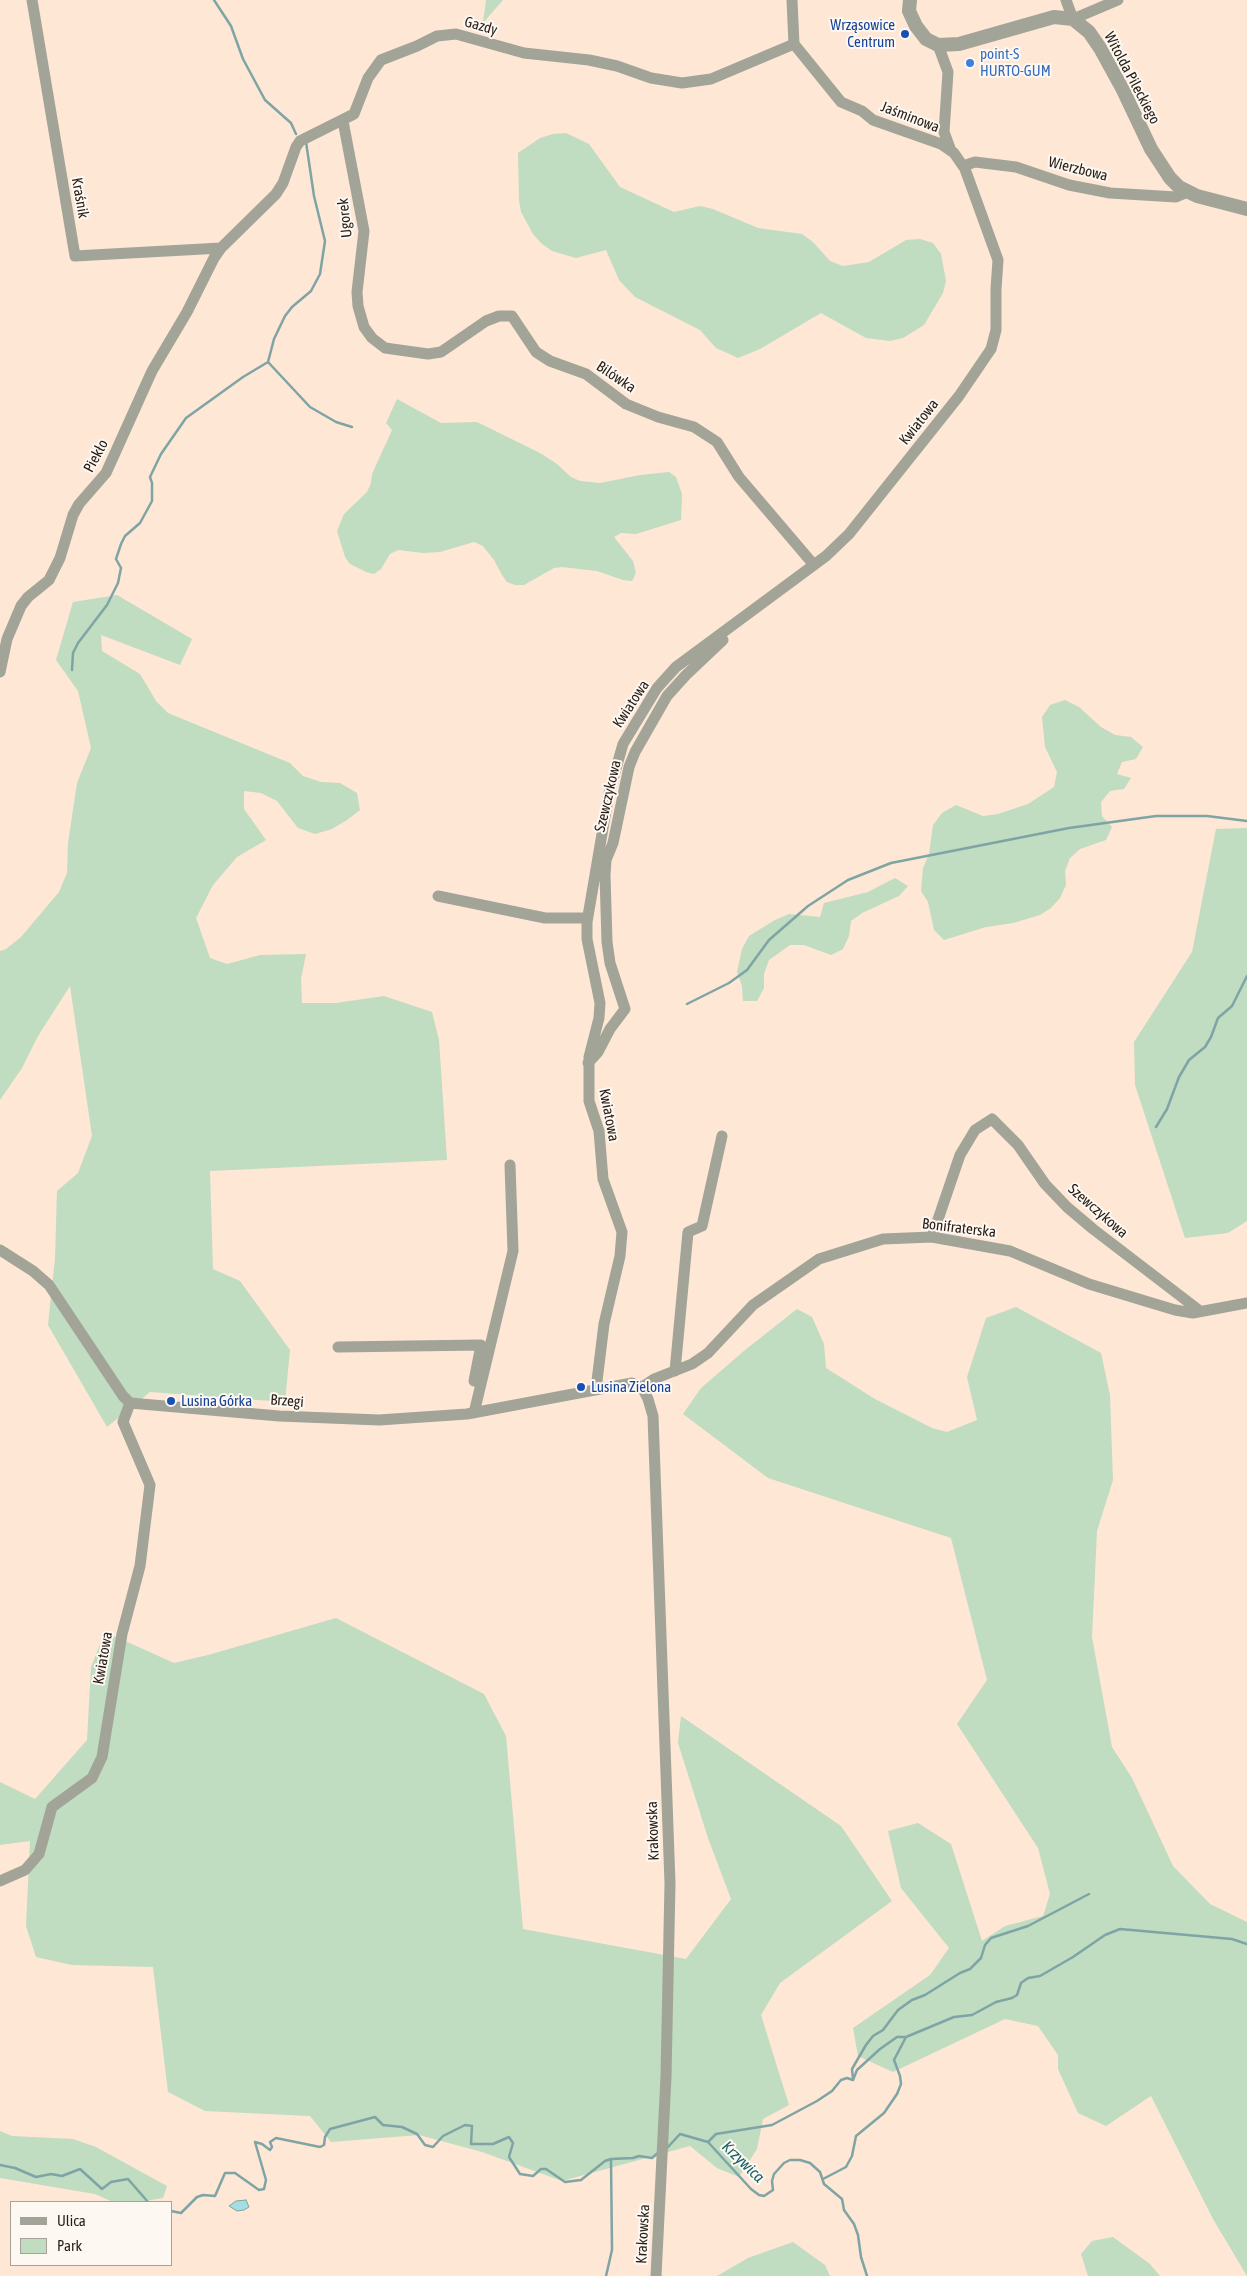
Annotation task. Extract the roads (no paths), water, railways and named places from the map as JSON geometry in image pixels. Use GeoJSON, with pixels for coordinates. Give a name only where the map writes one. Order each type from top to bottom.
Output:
{"type":"FeatureCollection","features":[{"type":"Feature","properties":{"kind":"street","name":"Kraśnik"},"geometry":{"type":"LineString","coordinates":[[32,0],[75,256],[221,248]]}},
{"type":"Feature","properties":{"kind":"street"},"geometry":{"type":"LineString","coordinates":[[792,0],[794,44]]}},
{"type":"Feature","properties":{"kind":"street"},"geometry":{"type":"LineString","coordinates":[[910,0],[909,11],[916,26],[926,39],[938,45],[959,44],[1054,17],[1073,19],[1118,0]]}},
{"type":"Feature","properties":{"kind":"street"},"geometry":{"type":"LineString","coordinates":[[1066,0],[1073,19]]}},
{"type":"Feature","properties":{"kind":"street","name":"Witolda Pileckiego"},"geometry":{"type":"LineString","coordinates":[[1073,19],[1089,32],[1100,48],[1159,163],[1170,178],[1188,192],[1247,209]]}},
{"type":"Feature","properties":{"kind":"street","name":"Gazdy"},"geometry":{"type":"LineString","coordinates":[[221,248],[276,194],[283,183],[300,141],[354,114],[374,66],[381,60],[438,36],[448,34],[524,53],[588,60],[617,66],[651,78],[682,83],[711,79],[794,44]]}},
{"type":"Feature","properties":{"kind":"street","name":"Jaśminowa"},"geometry":{"type":"LineString","coordinates":[[794,44],[841,102],[862,111],[873,120],[941,144],[951,151],[963,166]]}},
{"type":"Feature","properties":{"kind":"street"},"geometry":{"type":"LineString","coordinates":[[938,45],[948,72],[944,132],[951,151]]}},
{"type":"Feature","properties":{"kind":"street","name":"Ugorek"},"geometry":{"type":"LineString","coordinates":[[343,121],[364,231],[356,292],[364,326],[372,338]]}},
{"type":"Feature","properties":{"kind":"street","name":"Wierzbowa"},"geometry":{"type":"LineString","coordinates":[[963,166],[975,162],[1016,168],[1069,185],[1110,193],[1176,197],[1188,192]]}},
{"type":"Feature","properties":{"kind":"street","name":"Kwiatowa"},"geometry":{"type":"LineString","coordinates":[[596,1389],[604,1324],[620,1256],[622,1232],[603,1179],[598,1131],[589,1101],[588,1063],[599,1018],[600,1003],[587,940],[587,918],[609,793],[623,744],[658,688],[676,668],[814,565],[849,534],[959,396],[991,349],[996,330],[998,260],[993,242],[963,166]]}},
{"type":"Feature","properties":{"kind":"street","name":"Piekło"},"geometry":{"type":"LineString","coordinates":[[0,672],[3,639],[28,597],[49,580],[60,558],[79,504],[106,473],[152,371],[187,312],[221,248]]}},
{"type":"Feature","properties":{"kind":"street","name":"Bilówka"},"geometry":{"type":"LineString","coordinates":[[372,338],[385,348],[428,354],[441,352],[486,321],[498,316],[512,316],[536,352],[550,361],[586,374],[626,404],[658,417],[694,427],[717,442],[739,477],[814,565]]}},
{"type":"Feature","properties":{"kind":"street","name":"Szewczykowa"},"geometry":{"type":"LineString","coordinates":[[588,1063],[598,1052],[610,1029],[624,1009],[610,963],[607,942],[606,860],[613,842],[629,767],[635,752],[670,693],[711,651],[750,617],[760,605]]}},
{"type":"Feature","properties":{"kind":"street"},"geometry":{"type":"LineString","coordinates":[[438,896],[511,913],[545,918],[587,918]]}},
{"type":"Feature","properties":{"kind":"street","name":"Szewczykowa"},"geometry":{"type":"LineString","coordinates":[[932,1237],[960,1154],[975,1130],[992,1118],[1018,1145],[1045,1184],[1067,1206],[1093,1230],[1200,1311]]}},
{"type":"Feature","properties":{"kind":"street"},"geometry":{"type":"LineString","coordinates":[[675,1371],[688,1232],[702,1226],[722,1136]]}},
{"type":"Feature","properties":{"kind":"street"},"geometry":{"type":"LineString","coordinates":[[470,1413],[513,1250],[510,1165]]}},
{"type":"Feature","properties":{"kind":"street","name":"Bonifraterska"},"geometry":{"type":"LineString","coordinates":[[642,1387],[692,1364],[708,1354],[754,1304],[819,1259],[883,1239],[932,1237],[1010,1250],[1089,1284],[1175,1310],[1193,1312],[1247,1303]]}},
{"type":"Feature","properties":{"kind":"street"},"geometry":{"type":"LineString","coordinates":[[0,1250],[34,1271],[49,1285],[123,1396],[130,1403]]}},
{"type":"Feature","properties":{"kind":"street"},"geometry":{"type":"LineString","coordinates":[[338,1347],[481,1346],[470,1413]]}},
{"type":"Feature","properties":{"kind":"street","name":"Brzegi"},"geometry":{"type":"LineString","coordinates":[[130,1403],[279,1416],[380,1420],[470,1413],[632,1383],[642,1387]]}},
{"type":"Feature","properties":{"kind":"street","name":"Krakowska"},"geometry":{"type":"LineString","coordinates":[[642,1387],[653,1416],[670,1883],[666,2077],[656,2276]]}},
{"type":"Feature","properties":{"kind":"street","name":"Kwiatowa"},"geometry":{"type":"LineString","coordinates":[[0,1881],[25,1870],[39,1854],[52,1807],[92,1778],[102,1757],[122,1634],[140,1566],[150,1485],[124,1422],[130,1403]]}},
{"type":"Feature","properties":{"kind":"water"},"geometry":{"type":"Polygon","coordinates":[[[246,2200],[249,2207],[244,2210],[237,2211],[229,2206],[236,2201],[246,2200]]]}},
{"type":"Feature","properties":{"kind":"waterway"},"geometry":{"type":"LineString","coordinates":[[214,0],[231,26],[243,59],[265,100],[291,123],[296,134]]}},
{"type":"Feature","properties":{"kind":"waterway"},"geometry":{"type":"LineString","coordinates":[[72,670],[73,653],[78,643],[107,605],[118,583],[121,568],[116,559],[121,544],[125,536],[140,523],[152,501],[150,477],[161,454],[186,418],[243,377],[268,362],[274,339],[285,316],[292,307],[311,291],[320,274],[325,241],[314,196],[306,142]]}},
{"type":"Feature","properties":{"kind":"waterway"},"geometry":{"type":"LineString","coordinates":[[268,362],[310,407],[336,422],[352,427]]}},
{"type":"Feature","properties":{"kind":"waterway"},"geometry":{"type":"LineString","coordinates":[[687,1004],[729,983],[747,970],[769,940],[808,906],[848,880],[891,863],[1069,828],[1156,816],[1207,816],[1247,821]]}},
{"type":"Feature","properties":{"kind":"waterway"},"geometry":{"type":"LineString","coordinates":[[1156,1127],[1167,1109],[1179,1077],[1189,1060],[1205,1047],[1218,1018],[1232,1006],[1247,976]]}},
{"type":"Feature","properties":{"kind":"waterway"},"geometry":{"type":"LineString","coordinates":[[853,2079],[852,2069],[866,2045],[873,2036],[883,2030],[898,2010],[912,2000],[925,1995],[960,1973],[970,1969],[981,1958],[985,1945],[991,1938],[1028,1926],[1089,1894]]}},
{"type":"Feature","properties":{"kind":"waterway"},"geometry":{"type":"LineString","coordinates":[[853,2080],[857,2070],[880,2049],[897,2037],[906,2037],[954,2017],[972,2015],[996,2002],[1012,1998],[1017,1995],[1021,1983],[1028,1978],[1040,1976],[1073,1957],[1105,1935],[1120,1929],[1232,1939],[1247,1944]]}},
{"type":"Feature","properties":{"kind":"waterway"},"geometry":{"type":"LineString","coordinates":[[823,2179],[846,2167],[852,2156],[856,2136],[884,2113],[897,2094],[901,2084],[894,2060],[906,2037]]}},
{"type":"Feature","properties":{"kind":"waterway"},"geometry":{"type":"LineString","coordinates":[[708,2142],[716,2134],[772,2125],[817,2101],[832,2091],[841,2080],[847,2078],[853,2080]]}},
{"type":"Feature","properties":{"kind":"waterway","name":"Krzywica"},"geometry":{"type":"LineString","coordinates":[[172,2211],[181,2213],[197,2197],[203,2195],[215,2196],[225,2173],[235,2173],[259,2190],[264,2189],[266,2180],[255,2142],[262,2144],[270,2150],[272,2147],[270,2142],[276,2138],[320,2147],[324,2145],[325,2137],[330,2129],[375,2117],[383,2125],[402,2127],[417,2134],[425,2145],[433,2147],[443,2136],[465,2125],[472,2126],[471,2144],[493,2144],[509,2137],[513,2143],[509,2157],[520,2174],[533,2176],[541,2169],[546,2169],[565,2182],[581,2180],[605,2161],[611,2159],[639,2156],[652,2158],[659,2152]]}},
{"type":"Feature","properties":{"kind":"waterway","name":"Krzywica"},"geometry":{"type":"LineString","coordinates":[[667,2148],[680,2134],[708,2142],[751,2189],[764,2196],[773,2190],[772,2181],[774,2174],[784,2163],[790,2160],[810,2163],[820,2172],[824,2184],[842,2199],[844,2210],[854,2224],[858,2235],[861,2257],[867,2276]]}},
{"type":"Feature","properties":{"kind":"waterway"},"geometry":{"type":"LineString","coordinates":[[606,2276],[612,2250],[611,2159]]}},
{"type":"Feature","properties":{"kind":"waterway","name":"Krzywica"},"geometry":{"type":"LineString","coordinates":[[0,2165],[15,2168],[36,2177],[51,2174],[62,2176],[80,2169],[102,2189],[111,2182],[128,2179],[147,2201]]}},
{"type":"Feature","properties":{"kind":"place","name":"Wrząsowice Centrum"},"geometry":{"type":"Point","coordinates":[905,34]}},
{"type":"Feature","properties":{"kind":"place","name":"point-S HURTO-GUM"},"geometry":{"type":"Point","coordinates":[970,63]}},
{"type":"Feature","properties":{"kind":"place","name":"Lusina Zielona"},"geometry":{"type":"Point","coordinates":[581,1387]}},
{"type":"Feature","properties":{"kind":"place","name":"Lusina Górka"},"geometry":{"type":"Point","coordinates":[171,1401]}}]}
